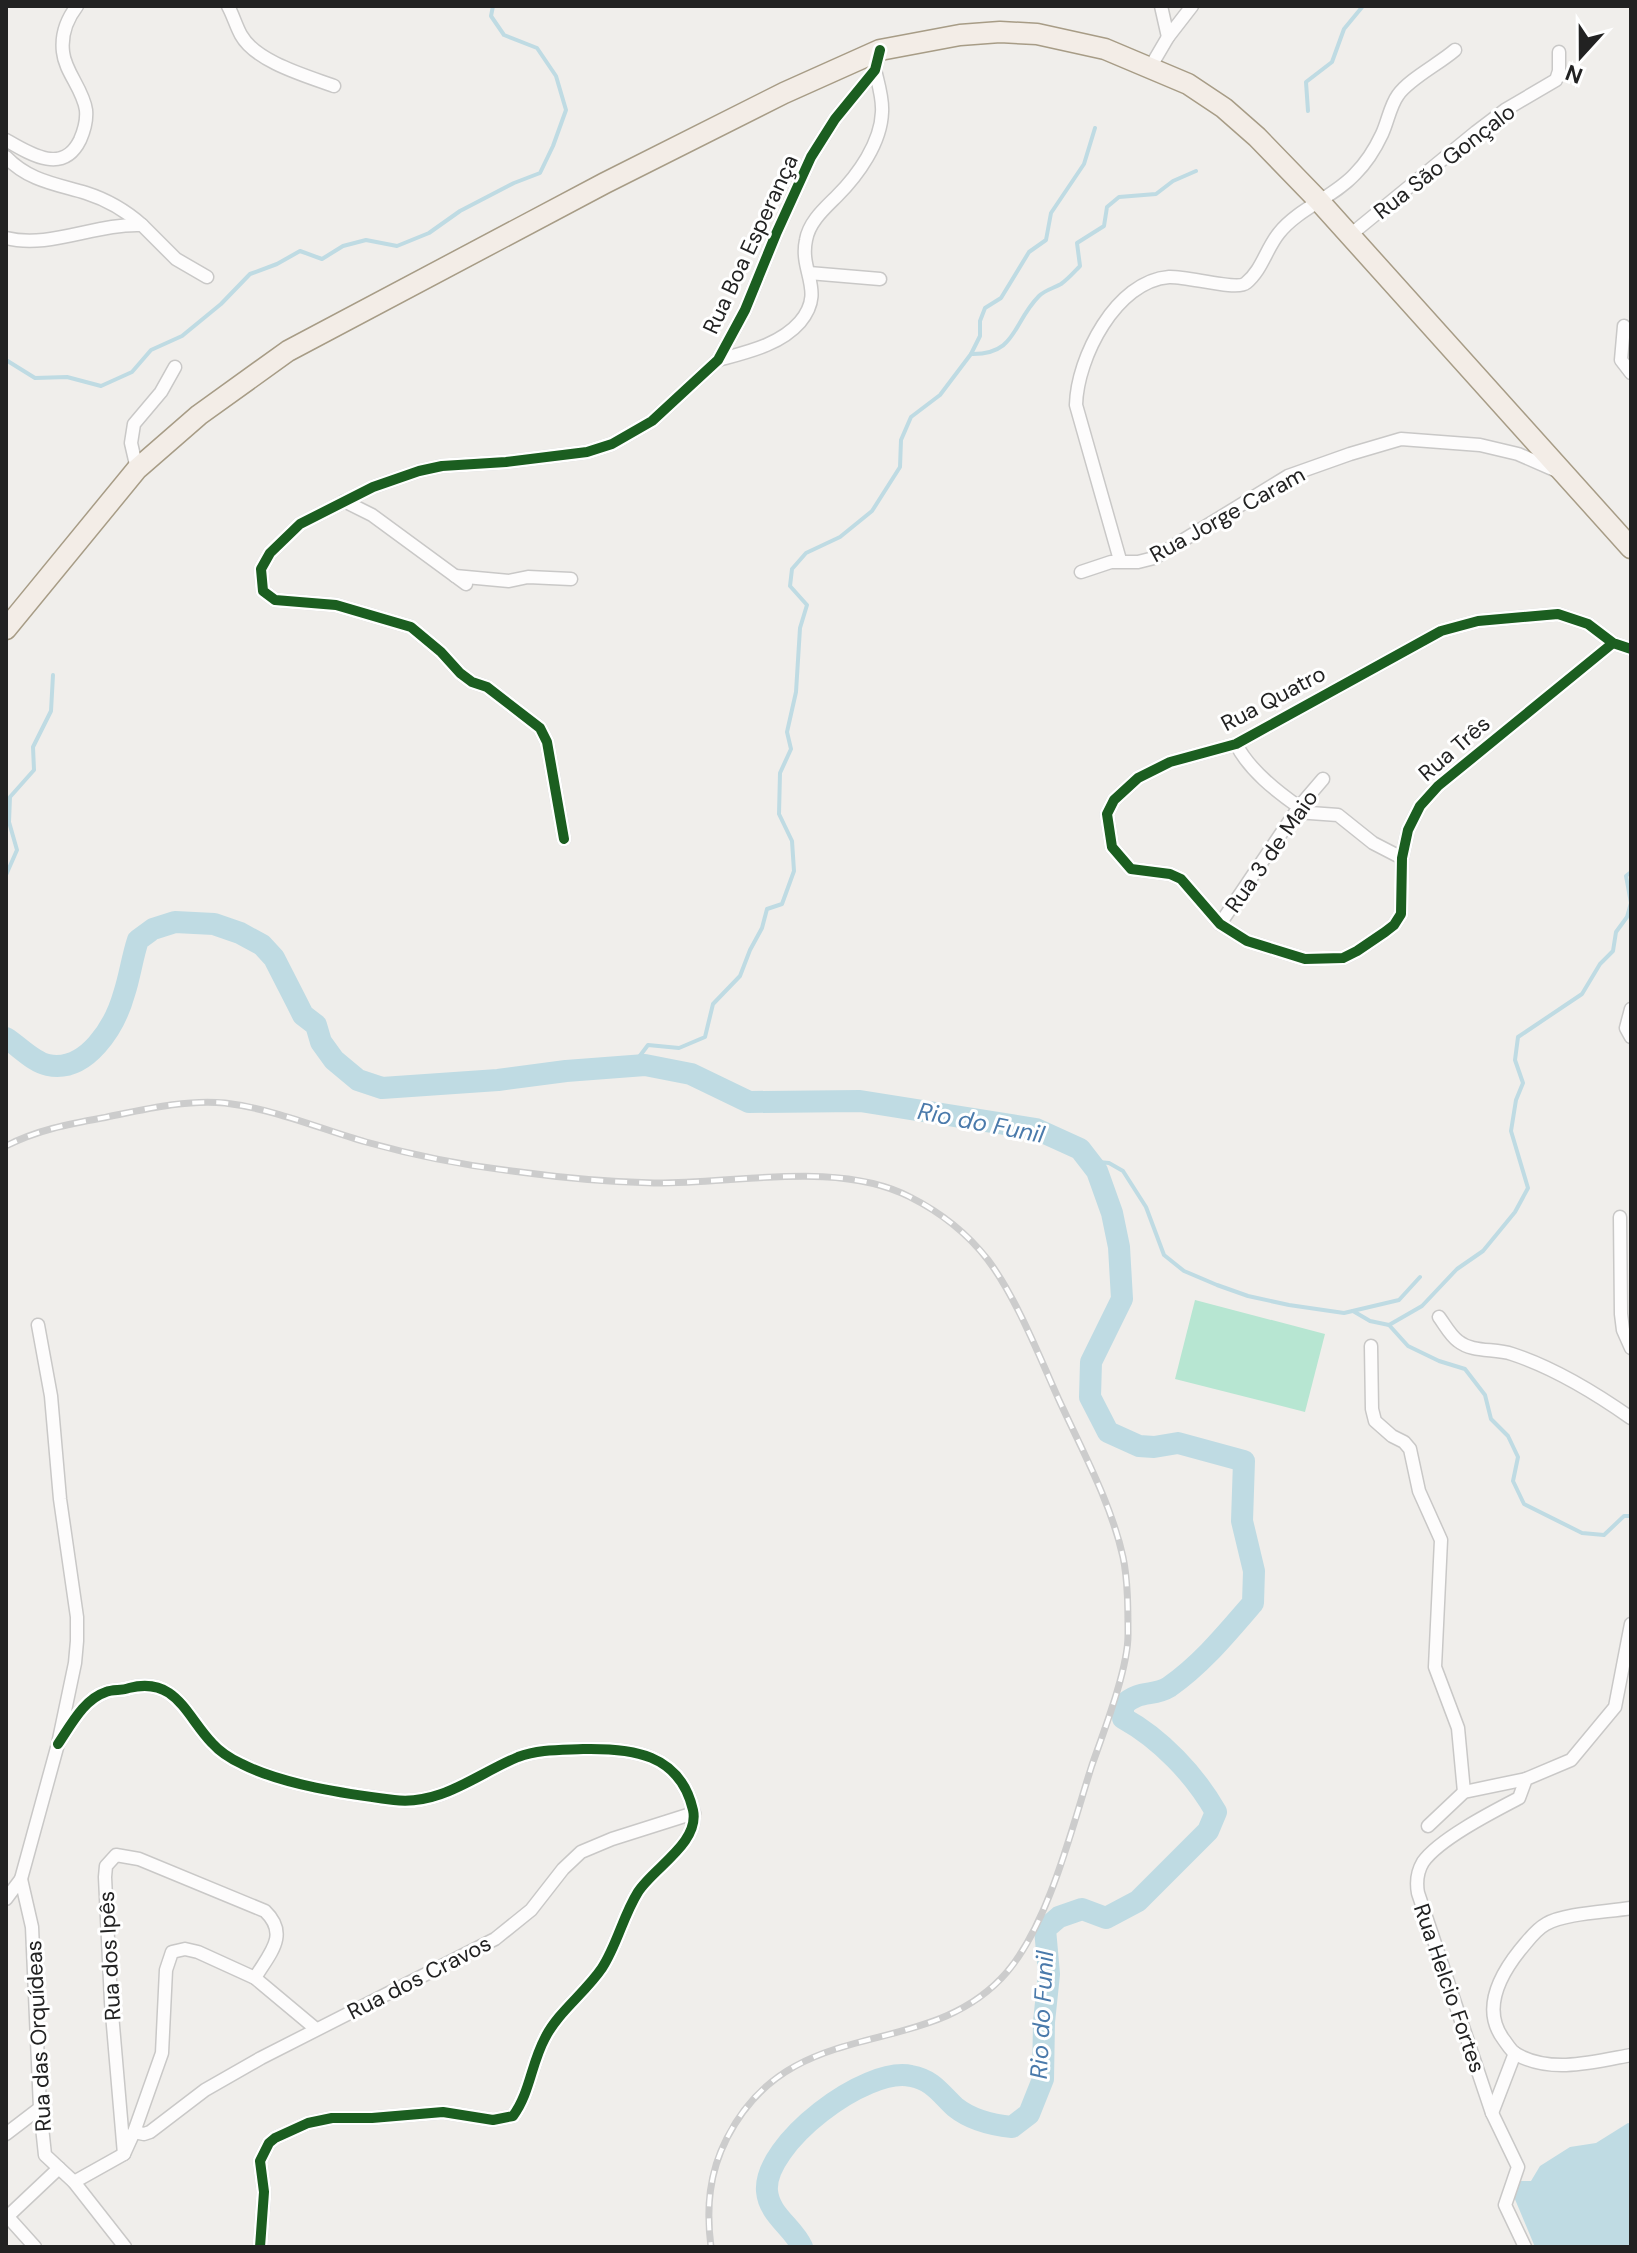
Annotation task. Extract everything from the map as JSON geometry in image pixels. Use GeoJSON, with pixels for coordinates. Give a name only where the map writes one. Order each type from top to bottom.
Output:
{"type":"FeatureCollection","features":[{"type":"Feature","properties":{"kind":"main road"},"geometry":{"type":"LineString","coordinates":[[6,629],[137,469],[199,415],[288,351],[605,183],[784,93],[960,35],[1000,32],[1037,34],[1105,49],[1188,84],[1224,108],[1319,201],[1631,548]]}},
{"type":"Feature","properties":{"kind":"street"},"geometry":{"type":"LineString","coordinates":[[6,140],[28,153],[48,159],[63,158],[75,150],[84,131],[86,112],[63,55],[63,34],[77,6]]}},
{"type":"Feature","properties":{"kind":"street"},"geometry":{"type":"LineString","coordinates":[[228,6],[242,37],[255,50],[278,64],[334,86]]}},
{"type":"Feature","properties":{"kind":"street"},"geometry":{"type":"LineString","coordinates":[[1161,6],[1168,37]]}},
{"type":"Feature","properties":{"kind":"street"},"geometry":{"type":"LineString","coordinates":[[1151,66],[1192,6]]}},
{"type":"Feature","properties":{"kind":"street"},"geometry":{"type":"LineString","coordinates":[[1319,201],[1341,187],[1369,159],[1399,93],[1455,50]]}},
{"type":"Feature","properties":{"kind":"street","name":"Rua São Gonçalo"},"geometry":{"type":"LineString","coordinates":[[1349,236],[1495,117],[1556,80],[1559,52]]}},
{"type":"Feature","properties":{"kind":"street"},"geometry":{"type":"LineString","coordinates":[[718,360],[762,347],[791,330],[811,304],[813,288],[805,252],[811,226],[859,169],[878,134],[882,111],[878,60]]}},
{"type":"Feature","properties":{"kind":"street","name":"Rua Boa Esperança"},"geometry":{"type":"LineString","coordinates":[[564,839],[547,742],[540,728],[487,687],[472,682],[460,673],[411,627],[336,605],[275,600],[263,591],[261,569],[270,553],[300,524],[373,487],[431,468],[587,452],[612,444],[652,421],[718,360],[745,310],[811,157],[878,60]]}},
{"type":"Feature","properties":{"kind":"street"},"geometry":{"type":"LineString","coordinates":[[6,157],[22,172],[43,182],[108,202],[128,212],[176,259],[207,277]]}},
{"type":"Feature","properties":{"kind":"street","name":"Rua Jorge Caram"},"geometry":{"type":"LineString","coordinates":[[1120,560],[1076,405],[1076,390],[1084,362],[1099,327],[1120,304],[1141,288],[1169,277],[1196,278],[1240,287],[1259,270],[1267,250],[1280,231],[1319,201]]}},
{"type":"Feature","properties":{"kind":"street"},"geometry":{"type":"LineString","coordinates":[[6,238],[25,243],[108,227],[142,225]]}},
{"type":"Feature","properties":{"kind":"street"},"geometry":{"type":"LineString","coordinates":[[809,273],[880,279]]}},
{"type":"Feature","properties":{"kind":"street"},"geometry":{"type":"LineString","coordinates":[[1624,326],[1621,360],[1631,373]]}},
{"type":"Feature","properties":{"kind":"street"},"geometry":{"type":"LineString","coordinates":[[137,469],[131,443],[134,424],[161,392],[175,367]]}},
{"type":"Feature","properties":{"kind":"street","name":"Rua Jorge Caram"},"geometry":{"type":"LineString","coordinates":[[1081,572],[1120,560],[1138,562],[1154,558],[1288,476],[1401,439],[1480,445],[1518,454],[1564,474]]}},
{"type":"Feature","properties":{"kind":"street"},"geometry":{"type":"LineString","coordinates":[[344,501],[372,515],[460,580],[571,579]]}},
{"type":"Feature","properties":{"kind":"street","name":"Rua Quatro"},"geometry":{"type":"LineString","coordinates":[[1220,924],[1181,879],[1170,874],[1131,869],[1112,847],[1107,814],[1120,793],[1153,769],[1236,744],[1369,669],[1455,626],[1558,614],[1588,624],[1613,643],[1631,649]]}},
{"type":"Feature","properties":{"kind":"street","name":"Rua Três"},"geometry":{"type":"LineString","coordinates":[[1220,924],[1247,941],[1305,959],[1343,958],[1385,932],[1401,914],[1402,858],[1412,817],[1438,786],[1613,643]]}},
{"type":"Feature","properties":{"kind":"street"},"geometry":{"type":"LineString","coordinates":[[1236,744],[1247,762],[1298,810],[1338,815],[1373,843],[1402,858]]}},
{"type":"Feature","properties":{"kind":"street","name":"Rua 3 de Maio"},"geometry":{"type":"LineString","coordinates":[[1220,924],[1298,810],[1323,779]]}},
{"type":"Feature","properties":{"kind":"street"},"geometry":{"type":"LineString","coordinates":[[1631,1009],[1626,1028],[1631,1037]]}},
{"type":"Feature","properties":{"kind":"street"},"geometry":{"type":"LineString","coordinates":[[1620,1217],[1621,1314],[1623,1330],[1631,1348]]}},
{"type":"Feature","properties":{"kind":"street"},"geometry":{"type":"LineString","coordinates":[[1439,1317],[1458,1341],[1465,1345],[1510,1353],[1543,1367],[1572,1380],[1631,1418]]}},
{"type":"Feature","properties":{"kind":"street"},"geometry":{"type":"LineString","coordinates":[[6,1899],[21,1879],[58,1744],[75,1663],[77,1617],[60,1499],[51,1396],[38,1325]]}},
{"type":"Feature","properties":{"kind":"street"},"geometry":{"type":"LineString","coordinates":[[1371,1346],[1375,1421],[1410,1449],[1419,1491],[1441,1540],[1435,1667],[1458,1728],[1464,1792]]}},
{"type":"Feature","properties":{"kind":"street","name":"Rua Helcio Fortes"},"geometry":{"type":"LineString","coordinates":[[1525,2247],[1505,2205],[1518,2167],[1492,2113],[1418,1893],[1417,1879],[1420,1867],[1429,1856],[1481,1817],[1519,1798],[1526,1779],[1571,1760],[1615,1707],[1631,1624]]}},
{"type":"Feature","properties":{"kind":"street"},"geometry":{"type":"LineString","coordinates":[[58,1744],[92,1697],[110,1690],[147,1684],[165,1690],[176,1699],[222,1752],[241,1764],[293,1783],[396,1800],[414,1800],[436,1796],[461,1786],[536,1751],[618,1749],[644,1753],[668,1767],[681,1782],[694,1813],[686,1839],[639,1891],[603,1966],[547,2034],[526,2093],[513,2116],[493,2120],[443,2112],[332,2118],[308,2123],[275,2138],[262,2153],[260,2161],[264,2192],[260,2247]]}},
{"type":"Feature","properties":{"kind":"street"},"geometry":{"type":"LineString","coordinates":[[1615,1707],[1631,1701]]}},
{"type":"Feature","properties":{"kind":"street"},"geometry":{"type":"LineString","coordinates":[[1428,1826],[1464,1792],[1526,1779]]}},
{"type":"Feature","properties":{"kind":"street","name":"Rua dos Cravos"},"geometry":{"type":"LineString","coordinates":[[134,2132],[150,2132],[205,2090],[316,2029],[495,1939],[531,1910],[563,1869],[581,1852],[694,1813]]}},
{"type":"Feature","properties":{"kind":"street","name":"Rua dos Ipês"},"geometry":{"type":"LineString","coordinates":[[124,2154],[106,1918],[105,1877],[110,1860],[116,1855],[139,1859],[265,1911],[278,1928],[277,1937],[255,1978]]}},
{"type":"Feature","properties":{"kind":"street","name":"Rua das Orquídeas"},"geometry":{"type":"LineString","coordinates":[[21,1879],[32,1927],[45,2155],[74,2182],[125,2247]]}},
{"type":"Feature","properties":{"kind":"street"},"geometry":{"type":"LineString","coordinates":[[1631,1908],[1548,1922],[1535,1932],[1507,1966],[1496,1987],[1493,2009],[1499,2033],[1515,2053],[1554,2066],[1631,2055]]}},
{"type":"Feature","properties":{"kind":"street"},"geometry":{"type":"LineString","coordinates":[[74,2182],[124,2154],[134,2132],[162,2053],[166,1970],[172,1952],[185,1949],[198,1952],[255,1978],[316,2029]]}},
{"type":"Feature","properties":{"kind":"street"},"geometry":{"type":"LineString","coordinates":[[1492,2113],[1515,2053]]}},
{"type":"Feature","properties":{"kind":"street"},"geometry":{"type":"LineString","coordinates":[[6,2134],[40,2108]]}},
{"type":"Feature","properties":{"kind":"street"},"geometry":{"type":"LineString","coordinates":[[35,2247],[7,2217],[59,2168]]}},
{"type":"Feature","properties":{"kind":"green space"},"geometry":{"type":"Polygon","coordinates":[[[1195,1300],[1325,1334],[1305,1412],[1175,1379],[1195,1300]]]}},
{"type":"Feature","properties":{"kind":"water"},"geometry":{"type":"Polygon","coordinates":[[[1631,2124],[1631,2247],[1535,2247],[1514,2197],[1520,2181],[1531,2181],[1540,2166],[1570,2147],[1596,2143],[1631,2124]]]}},
{"type":"Feature","properties":{"kind":"waterway"},"geometry":{"type":"LineString","coordinates":[[6,360],[35,378],[67,377],[101,386],[132,372],[151,350],[182,336],[221,304],[250,274],[300,251],[322,259],[343,246],[366,240],[397,246],[429,233],[460,211],[540,173],[566,110],[556,76],[537,48],[504,35],[491,16],[493,6]]}},
{"type":"Feature","properties":{"kind":"waterway"},"geometry":{"type":"LineString","coordinates":[[1308,111],[1306,82],[1332,62],[1344,29],[1363,6]]}},
{"type":"Feature","properties":{"kind":"waterway"},"geometry":{"type":"LineString","coordinates":[[971,354],[980,336],[980,321],[985,308],[1001,298],[1029,252],[1046,240],[1051,213],[1084,164],[1095,128]]}},
{"type":"Feature","properties":{"kind":"waterway"},"geometry":{"type":"LineString","coordinates":[[633,1065],[648,1045],[679,1048],[705,1037],[713,1004],[740,976],[762,928],[767,909],[782,904],[794,871],[792,841],[779,814],[780,773],[791,749],[787,732],[796,692],[800,628],[807,605],[790,586],[792,569],[806,553],[840,537],[872,511],[900,467],[901,440],[911,417],[940,395],[971,354],[986,353],[1006,343],[1039,296],[1061,284],[1080,266],[1077,243],[1104,226],[1107,207],[1119,197],[1156,194],[1173,181],[1196,171]]}},
{"type":"Feature","properties":{"kind":"waterway"},"geometry":{"type":"LineString","coordinates":[[6,875],[17,850],[9,822],[10,797],[34,770],[33,747],[51,711],[53,675]]}},
{"type":"Feature","properties":{"kind":"waterway"},"geometry":{"type":"LineString","coordinates":[[1389,1325],[1422,1306],[1457,1269],[1483,1251],[1515,1212],[1528,1188],[1511,1131],[1516,1100],[1523,1083],[1515,1060],[1518,1037],[1582,994],[1600,964],[1613,951],[1616,932],[1627,917],[1631,903],[1626,876],[1631,872]]}},
{"type":"Feature","properties":{"kind":"waterway","name":"Rio do Funil"},"geometry":{"type":"LineString","coordinates":[[6,1038],[42,1063],[62,1066],[75,1062],[97,1044],[114,1020],[138,940],[153,929],[175,922],[214,924],[262,945],[274,958],[303,1015],[316,1025],[321,1042],[334,1060],[358,1080],[382,1088],[645,1065],[691,1074],[749,1102],[860,1101],[1036,1129],[1080,1149],[1097,1171],[1112,1213],[1119,1247],[1122,1299],[1091,1362],[1090,1397],[1108,1432],[1139,1446],[1178,1443],[1244,1461],[1242,1521],[1254,1571],[1253,1603],[1214,1648],[1181,1678],[1163,1690],[1135,1697],[1123,1705],[1123,1718],[1151,1736],[1176,1759],[1216,1812],[1208,1831],[1138,1901],[1106,1918],[1082,1909],[1059,1917],[1045,1929],[1049,1974],[1043,2079],[1029,2114],[1012,2127],[989,2123],[961,2112],[925,2081],[911,2076],[892,2076],[869,2083],[845,2096],[799,2131],[781,2152],[770,2172],[767,2191],[772,2207],[802,2247]]}},
{"type":"Feature","properties":{"kind":"waterway"},"geometry":{"type":"LineString","coordinates":[[1089,1161],[1109,1163],[1123,1171],[1146,1207],[1164,1255],[1184,1271],[1248,1296],[1344,1313],[1399,1300],[1420,1277]]}},
{"type":"Feature","properties":{"kind":"waterway"},"geometry":{"type":"LineString","coordinates":[[1353,1311],[1370,1321],[1389,1325],[1408,1346],[1465,1369],[1485,1395],[1491,1419],[1508,1436],[1518,1457],[1513,1481],[1524,1504],[1582,1533],[1604,1535],[1624,1516],[1631,1516]]}},
{"type":"Feature","properties":{"kind":"railway"},"geometry":{"type":"LineString","coordinates":[[6,1146],[41,1132],[77,1123],[164,1106],[210,1102],[261,1110],[423,1156],[537,1174],[654,1183],[785,1176],[851,1179],[882,1186],[932,1209],[971,1241],[999,1275],[1027,1328],[1086,1457],[1118,1537],[1126,1576],[1128,1635],[1124,1665],[1114,1700],[1047,1901],[1022,1952],[1007,1972],[975,2001],[939,2019],[824,2053],[787,2071],[755,2098],[727,2138],[716,2164],[709,2205],[711,2247]]}},
{"type":"Feature","properties":{"kind":"cycle path"},"geometry":{"type":"LineString","coordinates":[[564,839],[547,742],[540,728],[487,687],[472,682],[460,673],[411,627],[336,605],[275,600],[263,591],[261,569],[270,553],[300,524],[373,487],[442,466],[587,452],[612,444],[652,421],[718,360],[745,310],[811,157],[835,119],[875,70],[880,50]]}},
{"type":"Feature","properties":{"kind":"cycle path"},"geometry":{"type":"LineString","coordinates":[[1613,643],[1438,786],[1420,806],[1408,830],[1402,858],[1401,914],[1385,932],[1343,958],[1305,959],[1247,941],[1220,924],[1181,879],[1170,874],[1131,869],[1112,847],[1107,814],[1114,800],[1138,778],[1170,762],[1236,744],[1441,631],[1478,621],[1558,614],[1588,624],[1613,643],[1631,649]]}},
{"type":"Feature","properties":{"kind":"cycle path"},"geometry":{"type":"LineString","coordinates":[[58,1744],[79,1714],[98,1695],[145,1686],[169,1693],[212,1743],[230,1758],[276,1778],[316,1788],[411,1801],[443,1794],[526,1754],[601,1749],[651,1758],[665,1765],[687,1791],[693,1810],[689,1833],[683,1844],[638,1892],[602,1968],[550,2029],[513,2116],[493,2120],[443,2112],[332,2118],[308,2123],[275,2138],[260,2161],[264,2192],[260,2247]]}}]}
